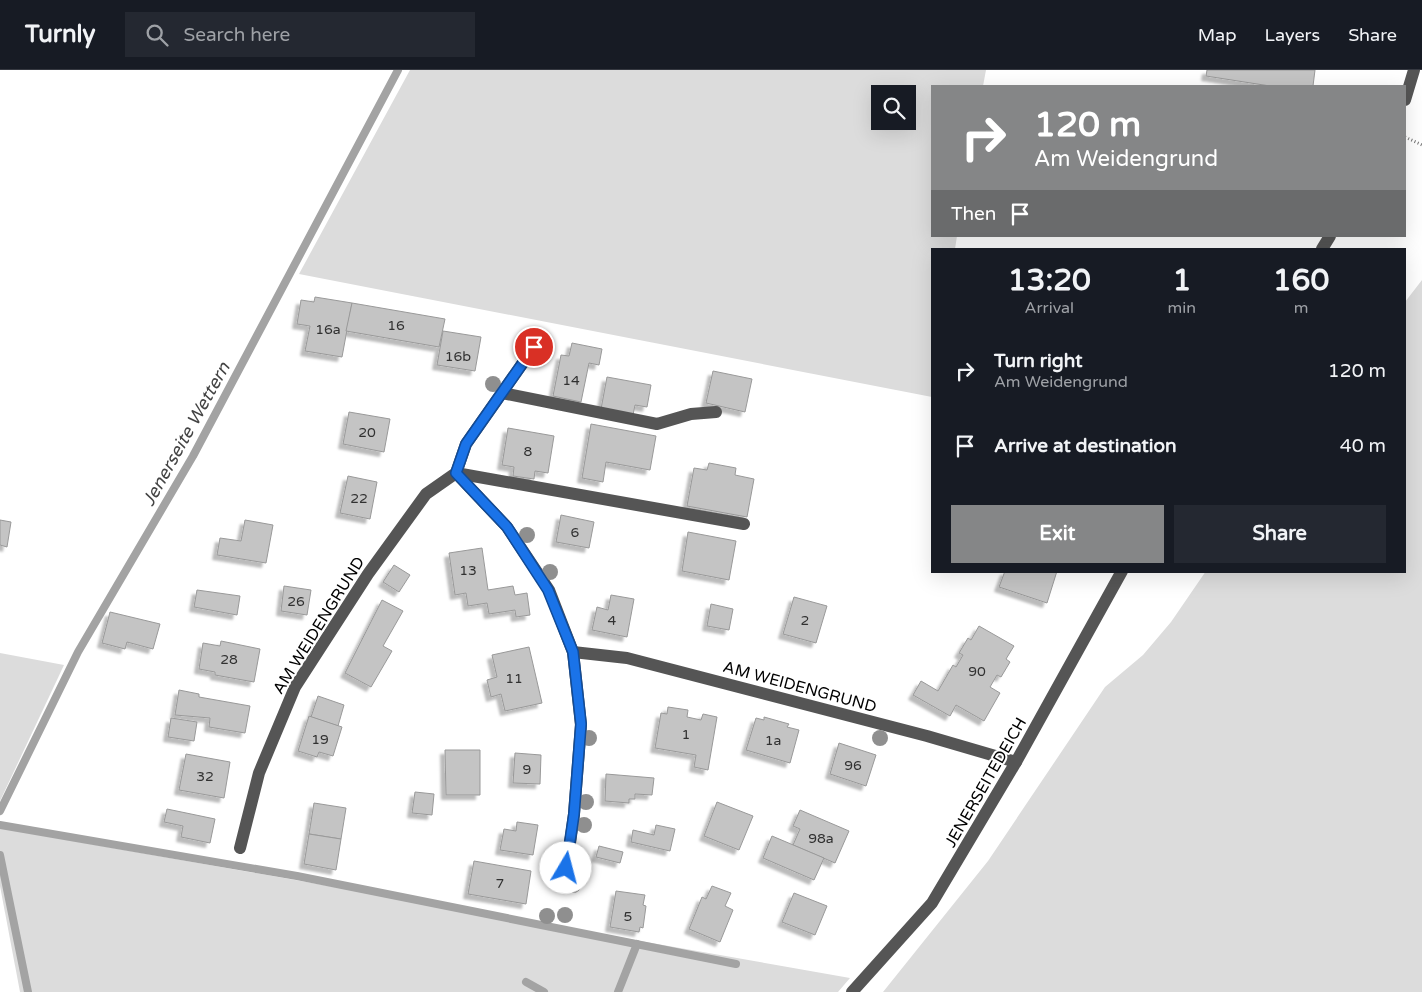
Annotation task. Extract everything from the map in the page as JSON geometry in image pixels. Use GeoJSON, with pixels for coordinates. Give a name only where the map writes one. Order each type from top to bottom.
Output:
{"type":"FeatureCollection","features":[{"type":"Feature","properties":{"kind":"street"},"geometry":{"type":"LineString","coordinates":[[1406,97],[1414,70]]}},
{"type":"Feature","properties":{"kind":"street"},"geometry":{"type":"LineString","coordinates":[[1323,248],[1329,237]]}},
{"type":"Feature","properties":{"kind":"street"},"geometry":{"type":"LineString","coordinates":[[456,473],[466,444],[534,347]]}},
{"type":"Feature","properties":{"kind":"street"},"geometry":{"type":"LineString","coordinates":[[502,393],[657,424],[691,414],[716,412]]}},
{"type":"Feature","properties":{"kind":"street"},"geometry":{"type":"LineString","coordinates":[[456,473],[744,524]]}},
{"type":"Feature","properties":{"kind":"street"},"geometry":{"type":"LineString","coordinates":[[456,473],[507,527],[548,590],[573,652],[581,724],[574,814],[564,887]]}},
{"type":"Feature","properties":{"kind":"street","name":"AM WEIDENGRUND"},"geometry":{"type":"LineString","coordinates":[[240,848],[259,773],[295,687],[368,574],[426,494],[456,473]]}},
{"type":"Feature","properties":{"kind":"street","name":"JENERSEITEDEICH"},"geometry":{"type":"LineString","coordinates":[[852,992],[932,903],[1016,762],[1121,573]]}},
{"type":"Feature","properties":{"kind":"street","name":"AM WEIDENGRUND"},"geometry":{"type":"LineString","coordinates":[[573,652],[627,658],[1016,762]]}},
{"type":"Feature","properties":{"kind":"path"},"geometry":{"type":"LineString","coordinates":[[1406,137],[1422,145]]}},
{"type":"Feature","properties":{"kind":"shaded area"},"geometry":{"type":"Polygon","coordinates":[[[410,70],[986,70],[983,85],[931,85],[931,237],[957,237],[955,248],[931,248],[931,397],[299,274],[410,70]]]}},
{"type":"Feature","properties":{"kind":"shaded area"},"geometry":{"type":"Polygon","coordinates":[[[1422,280],[1422,992],[883,992],[988,861],[1105,687],[1143,655],[1171,622],[1205,573],[1406,573],[1406,301],[1422,280]]]}},
{"type":"Feature","properties":{"kind":"shaded area"},"geometry":{"type":"Polygon","coordinates":[[[0,653],[64,665],[0,801],[0,653]]]}},
{"type":"Feature","properties":{"kind":"shaded area"},"geometry":{"type":"Polygon","coordinates":[[[0,828],[850,978],[838,992],[20,992],[0,886],[0,828]]]}},
{"type":"Feature","properties":{"kind":"building"},"geometry":{"type":"Polygon","coordinates":[[[1207,70],[1315,70],[1313,85],[1264,85],[1206,76],[1207,70]]]}},
{"type":"Feature","properties":{"kind":"building"},"geometry":{"type":"Polygon","coordinates":[[[315,297],[352,303],[342,357],[305,351],[310,326],[297,324],[301,300],[314,302],[315,297]]]}},
{"type":"Feature","properties":{"kind":"building"},"geometry":{"type":"Polygon","coordinates":[[[352,303],[445,319],[439,347],[346,331],[352,303]]]}},
{"type":"Feature","properties":{"kind":"building"},"geometry":{"type":"Polygon","coordinates":[[[443,331],[481,337],[475,371],[437,365],[443,331]]]}},
{"type":"Feature","properties":{"kind":"building"},"geometry":{"type":"Polygon","coordinates":[[[572,343],[602,349],[599,365],[589,363],[581,402],[553,396],[561,355],[569,356],[572,343]]]}},
{"type":"Feature","properties":{"kind":"building"},"geometry":{"type":"Polygon","coordinates":[[[713,371],[752,379],[745,412],[706,403],[713,371]]]}},
{"type":"Feature","properties":{"kind":"building"},"geometry":{"type":"Polygon","coordinates":[[[607,377],[651,385],[647,407],[635,405],[633,415],[601,409],[607,377]]]}},
{"type":"Feature","properties":{"kind":"building"},"geometry":{"type":"Polygon","coordinates":[[[349,412],[390,419],[384,452],[343,444],[349,412]]]}},
{"type":"Feature","properties":{"kind":"building"},"geometry":{"type":"Polygon","coordinates":[[[591,424],[656,436],[650,470],[606,462],[603,482],[582,478],[591,424]]]}},
{"type":"Feature","properties":{"kind":"building"},"geometry":{"type":"Polygon","coordinates":[[[508,428],[554,436],[548,473],[535,471],[534,479],[513,476],[514,467],[502,465],[508,428]]]}},
{"type":"Feature","properties":{"kind":"building"},"geometry":{"type":"Polygon","coordinates":[[[709,463],[736,468],[735,475],[754,479],[747,517],[687,506],[694,468],[707,470],[709,463]]]}},
{"type":"Feature","properties":{"kind":"building"},"geometry":{"type":"Polygon","coordinates":[[[348,476],[377,482],[370,519],[340,513],[348,476]]]}},
{"type":"Feature","properties":{"kind":"building"},"geometry":{"type":"Polygon","coordinates":[[[561,515],[594,522],[589,548],[556,542],[561,515]]]}},
{"type":"Feature","properties":{"kind":"building"},"geometry":{"type":"Polygon","coordinates":[[[0,520],[11,522],[7,547],[0,545],[0,520]]]}},
{"type":"Feature","properties":{"kind":"building"},"geometry":{"type":"Polygon","coordinates":[[[245,520],[273,525],[266,563],[217,555],[220,538],[241,541],[245,520]]]}},
{"type":"Feature","properties":{"kind":"building"},"geometry":{"type":"Polygon","coordinates":[[[688,532],[736,541],[729,580],[682,571],[688,532]]]}},
{"type":"Feature","properties":{"kind":"building"},"geometry":{"type":"Polygon","coordinates":[[[482,548],[488,590],[513,586],[515,595],[527,593],[530,615],[516,617],[515,610],[489,614],[487,603],[468,606],[466,593],[455,595],[449,553],[482,548]]]}},
{"type":"Feature","properties":{"kind":"building"},"geometry":{"type":"Polygon","coordinates":[[[394,565],[410,575],[399,592],[383,582],[394,565]]]}},
{"type":"Feature","properties":{"kind":"building"},"geometry":{"type":"Polygon","coordinates":[[[1004,573],[1056,573],[1047,603],[999,587],[1004,573]]]}},
{"type":"Feature","properties":{"kind":"building"},"geometry":{"type":"Polygon","coordinates":[[[284,586],[311,590],[307,615],[281,611],[284,586]]]}},
{"type":"Feature","properties":{"kind":"building"},"geometry":{"type":"Polygon","coordinates":[[[197,590],[240,596],[237,615],[194,607],[197,590]]]}},
{"type":"Feature","properties":{"kind":"building"},"geometry":{"type":"Polygon","coordinates":[[[611,595],[634,599],[627,637],[592,630],[597,607],[608,610],[611,595]]]}},
{"type":"Feature","properties":{"kind":"building"},"geometry":{"type":"Polygon","coordinates":[[[794,597],[827,606],[816,643],[783,634],[794,597]]]}},
{"type":"Feature","properties":{"kind":"building"},"geometry":{"type":"Polygon","coordinates":[[[382,600],[403,611],[383,646],[392,651],[371,687],[345,673],[382,600]]]}},
{"type":"Feature","properties":{"kind":"building"},"geometry":{"type":"Polygon","coordinates":[[[711,604],[733,609],[729,630],[707,626],[711,604]]]}},
{"type":"Feature","properties":{"kind":"building"},"geometry":{"type":"Polygon","coordinates":[[[110,612],[160,624],[153,649],[127,642],[125,649],[102,643],[110,612]]]}},
{"type":"Feature","properties":{"kind":"building"},"geometry":{"type":"Polygon","coordinates":[[[979,626],[1014,646],[1006,659],[1010,662],[1001,677],[997,675],[990,687],[1000,693],[984,721],[956,705],[950,716],[913,695],[921,681],[938,691],[953,665],[956,667],[963,655],[959,653],[968,638],[971,640],[979,626]]]}},
{"type":"Feature","properties":{"kind":"building"},"geometry":{"type":"Polygon","coordinates":[[[221,641],[260,649],[254,682],[215,675],[215,672],[199,669],[203,643],[220,646],[221,641]]]}},
{"type":"Feature","properties":{"kind":"building"},"geometry":{"type":"Polygon","coordinates":[[[529,647],[542,703],[505,711],[501,694],[491,697],[487,680],[497,677],[492,655],[529,647]]]}},
{"type":"Feature","properties":{"kind":"building"},"geometry":{"type":"Polygon","coordinates":[[[179,690],[199,694],[199,697],[250,706],[245,733],[209,727],[210,718],[175,715],[179,690]]]}},
{"type":"Feature","properties":{"kind":"building"},"geometry":{"type":"Polygon","coordinates":[[[318,696],[344,705],[338,726],[311,717],[318,696]]]}},
{"type":"Feature","properties":{"kind":"building"},"geometry":{"type":"Polygon","coordinates":[[[668,707],[688,710],[687,717],[701,720],[703,714],[717,717],[708,770],[694,767],[696,755],[655,748],[661,713],[667,714],[668,707]]]}},
{"type":"Feature","properties":{"kind":"building"},"geometry":{"type":"Polygon","coordinates":[[[309,716],[342,727],[333,756],[319,752],[317,757],[298,751],[309,716]]]}},
{"type":"Feature","properties":{"kind":"building"},"geometry":{"type":"Polygon","coordinates":[[[764,717],[789,724],[787,727],[799,730],[790,763],[746,750],[756,718],[764,720],[764,717]]]}},
{"type":"Feature","properties":{"kind":"building"},"geometry":{"type":"Polygon","coordinates":[[[171,718],[197,722],[194,741],[168,737],[171,718]]]}},
{"type":"Feature","properties":{"kind":"building"},"geometry":{"type":"Polygon","coordinates":[[[839,743],[876,755],[866,786],[830,774],[839,743]]]}},
{"type":"Feature","properties":{"kind":"building"},"geometry":{"type":"Polygon","coordinates":[[[445,750],[480,750],[480,795],[446,795],[445,750]]]}},
{"type":"Feature","properties":{"kind":"building"},"geometry":{"type":"Polygon","coordinates":[[[515,753],[541,755],[540,784],[513,783],[515,753]]]}},
{"type":"Feature","properties":{"kind":"building"},"geometry":{"type":"Polygon","coordinates":[[[186,754],[230,762],[224,798],[179,790],[186,754]]]}},
{"type":"Feature","properties":{"kind":"building"},"geometry":{"type":"Polygon","coordinates":[[[606,774],[654,778],[652,795],[635,794],[635,799],[629,799],[629,803],[605,801],[606,774]]]}},
{"type":"Feature","properties":{"kind":"building"},"geometry":{"type":"Polygon","coordinates":[[[415,792],[434,794],[432,815],[412,813],[415,792]]]}},
{"type":"Feature","properties":{"kind":"building"},"geometry":{"type":"Polygon","coordinates":[[[717,802],[753,816],[739,850],[704,836],[717,802]]]}},
{"type":"Feature","properties":{"kind":"building"},"geometry":{"type":"Polygon","coordinates":[[[314,803],[346,808],[341,839],[309,834],[314,803]]]}},
{"type":"Feature","properties":{"kind":"building"},"geometry":{"type":"Polygon","coordinates":[[[167,809],[215,819],[210,843],[181,837],[183,826],[164,822],[167,809]]]}},
{"type":"Feature","properties":{"kind":"building"},"geometry":{"type":"Polygon","coordinates":[[[800,810],[849,831],[835,863],[793,845],[800,829],[793,826],[800,810]]]}},
{"type":"Feature","properties":{"kind":"building"},"geometry":{"type":"Polygon","coordinates":[[[517,822],[538,825],[533,855],[500,850],[504,829],[516,831],[517,822]]]}},
{"type":"Feature","properties":{"kind":"building"},"geometry":{"type":"Polygon","coordinates":[[[656,825],[675,829],[670,851],[631,842],[633,830],[654,835],[656,825]]]}},
{"type":"Feature","properties":{"kind":"building"},"geometry":{"type":"Polygon","coordinates":[[[309,834],[341,839],[336,870],[304,864],[309,834]]]}},
{"type":"Feature","properties":{"kind":"building"},"geometry":{"type":"Polygon","coordinates":[[[772,836],[824,858],[814,880],[763,858],[772,836]]]}},
{"type":"Feature","properties":{"kind":"building"},"geometry":{"type":"Polygon","coordinates":[[[599,846],[623,852],[620,863],[596,857],[599,846]]]}},
{"type":"Feature","properties":{"kind":"building"},"geometry":{"type":"Polygon","coordinates":[[[474,861],[531,871],[526,904],[468,894],[474,861]]]}},
{"type":"Feature","properties":{"kind":"building"},"geometry":{"type":"Polygon","coordinates":[[[712,886],[731,893],[725,906],[733,910],[720,942],[689,929],[702,897],[706,899],[712,886]]]}},
{"type":"Feature","properties":{"kind":"building"},"geometry":{"type":"Polygon","coordinates":[[[616,891],[645,895],[643,905],[646,906],[643,928],[640,927],[639,932],[610,927],[616,891]]]}},
{"type":"Feature","properties":{"kind":"building"},"geometry":{"type":"Polygon","coordinates":[[[794,893],[827,906],[815,935],[782,922],[794,893]]]}},
{"type":"Feature","properties":{"kind":"waterway","name":"Jenerseite Wettern"},"geometry":{"type":"LineString","coordinates":[[0,811],[78,652],[193,456],[398,70]]}},
{"type":"Feature","properties":{"kind":"waterway"},"geometry":{"type":"LineString","coordinates":[[0,825],[297,876],[736,964]]}},
{"type":"Feature","properties":{"kind":"waterway","name":"Jenerseite Wettern"},"geometry":{"type":"LineString","coordinates":[[0,855],[28,992]]}},
{"type":"Feature","properties":{"kind":"waterway"},"geometry":{"type":"LineString","coordinates":[[618,992],[637,944]]}},
{"type":"Feature","properties":{"kind":"waterway"},"geometry":{"type":"LineString","coordinates":[[526,982],[544,992]]}},
{"type":"Feature","properties":{"kind":"route"},"geometry":{"type":"LineString","coordinates":[[534,347],[466,444],[456,473],[507,527],[548,590],[573,652],[581,724],[574,814],[566,868]]}}]}
